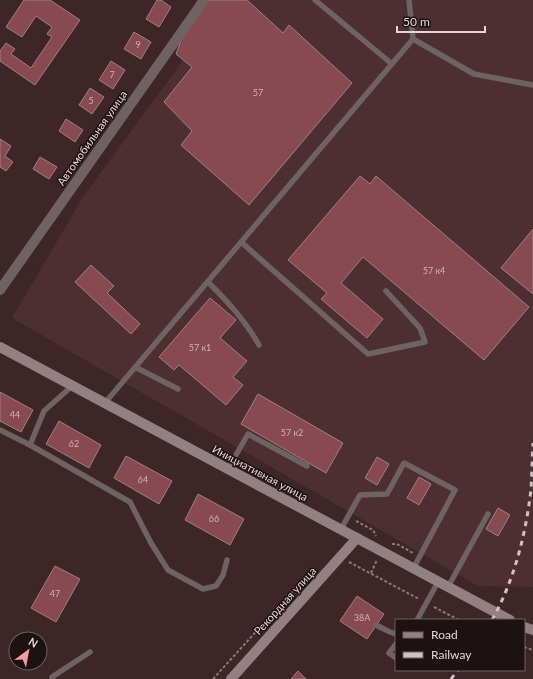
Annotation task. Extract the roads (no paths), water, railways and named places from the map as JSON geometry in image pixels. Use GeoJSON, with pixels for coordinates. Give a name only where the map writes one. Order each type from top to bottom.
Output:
{"type":"FeatureCollection","features":[{"type":"Feature","properties":{"kind":"main road","name":"Инициативная улица"},"geometry":{"type":"LineString","coordinates":[[0,347],[508,619]]}},
{"type":"Feature","properties":{"kind":"main road","name":"Рекордная улица"},"geometry":{"type":"LineString","coordinates":[[231,679],[357,538]]}},
{"type":"Feature","properties":{"kind":"street","name":"Автомобильная улица"},"geometry":{"type":"LineString","coordinates":[[0,290],[204,0]]}},
{"type":"Feature","properties":{"kind":"lane"},"geometry":{"type":"LineString","coordinates":[[315,0],[392,64]]}},
{"type":"Feature","properties":{"kind":"lane"},"geometry":{"type":"LineString","coordinates":[[104,404],[413,39],[409,0]]}},
{"type":"Feature","properties":{"kind":"lane"},"geometry":{"type":"LineString","coordinates":[[413,39],[474,74],[533,85]]}},
{"type":"Feature","properties":{"kind":"lane"},"geometry":{"type":"LineString","coordinates":[[241,242],[368,354],[426,342],[420,328],[386,291]]}},
{"type":"Feature","properties":{"kind":"lane"},"geometry":{"type":"LineString","coordinates":[[208,282],[233,307],[250,329],[259,345]]}},
{"type":"Feature","properties":{"kind":"lane"},"geometry":{"type":"LineString","coordinates":[[135,367],[178,389]]}},
{"type":"Feature","properties":{"kind":"lane"},"geometry":{"type":"LineString","coordinates":[[30,445],[44,412],[72,386]]}},
{"type":"Feature","properties":{"kind":"lane"},"geometry":{"type":"LineString","coordinates":[[0,430],[30,445],[130,502],[150,543],[168,570],[187,581],[203,589],[216,586],[223,575],[227,560]]}},
{"type":"Feature","properties":{"kind":"lane"},"geometry":{"type":"LineString","coordinates":[[228,470],[248,434],[307,466]]}},
{"type":"Feature","properties":{"kind":"lane"},"geometry":{"type":"LineString","coordinates":[[341,530],[360,495],[387,494],[404,463],[455,490],[413,569]]}},
{"type":"Feature","properties":{"kind":"lane"},"geometry":{"type":"LineString","coordinates":[[418,619],[427,603],[443,585],[488,514]]}},
{"type":"Feature","properties":{"kind":"lane"},"geometry":{"type":"LineString","coordinates":[[376,625],[395,634]]}},
{"type":"Feature","properties":{"kind":"lane"},"geometry":{"type":"LineString","coordinates":[[395,646],[390,653],[395,657]]}},
{"type":"Feature","properties":{"kind":"lane"},"geometry":{"type":"LineString","coordinates":[[52,679],[52,677],[90,652]]}},
{"type":"Feature","properties":{"kind":"railway"},"geometry":{"type":"LineString","coordinates":[[493,619],[513,573],[526,523],[531,489],[533,443]]}},
{"type":"Feature","properties":{"kind":"railway"},"geometry":{"type":"LineString","coordinates":[[451,679],[457,671]]}}]}
